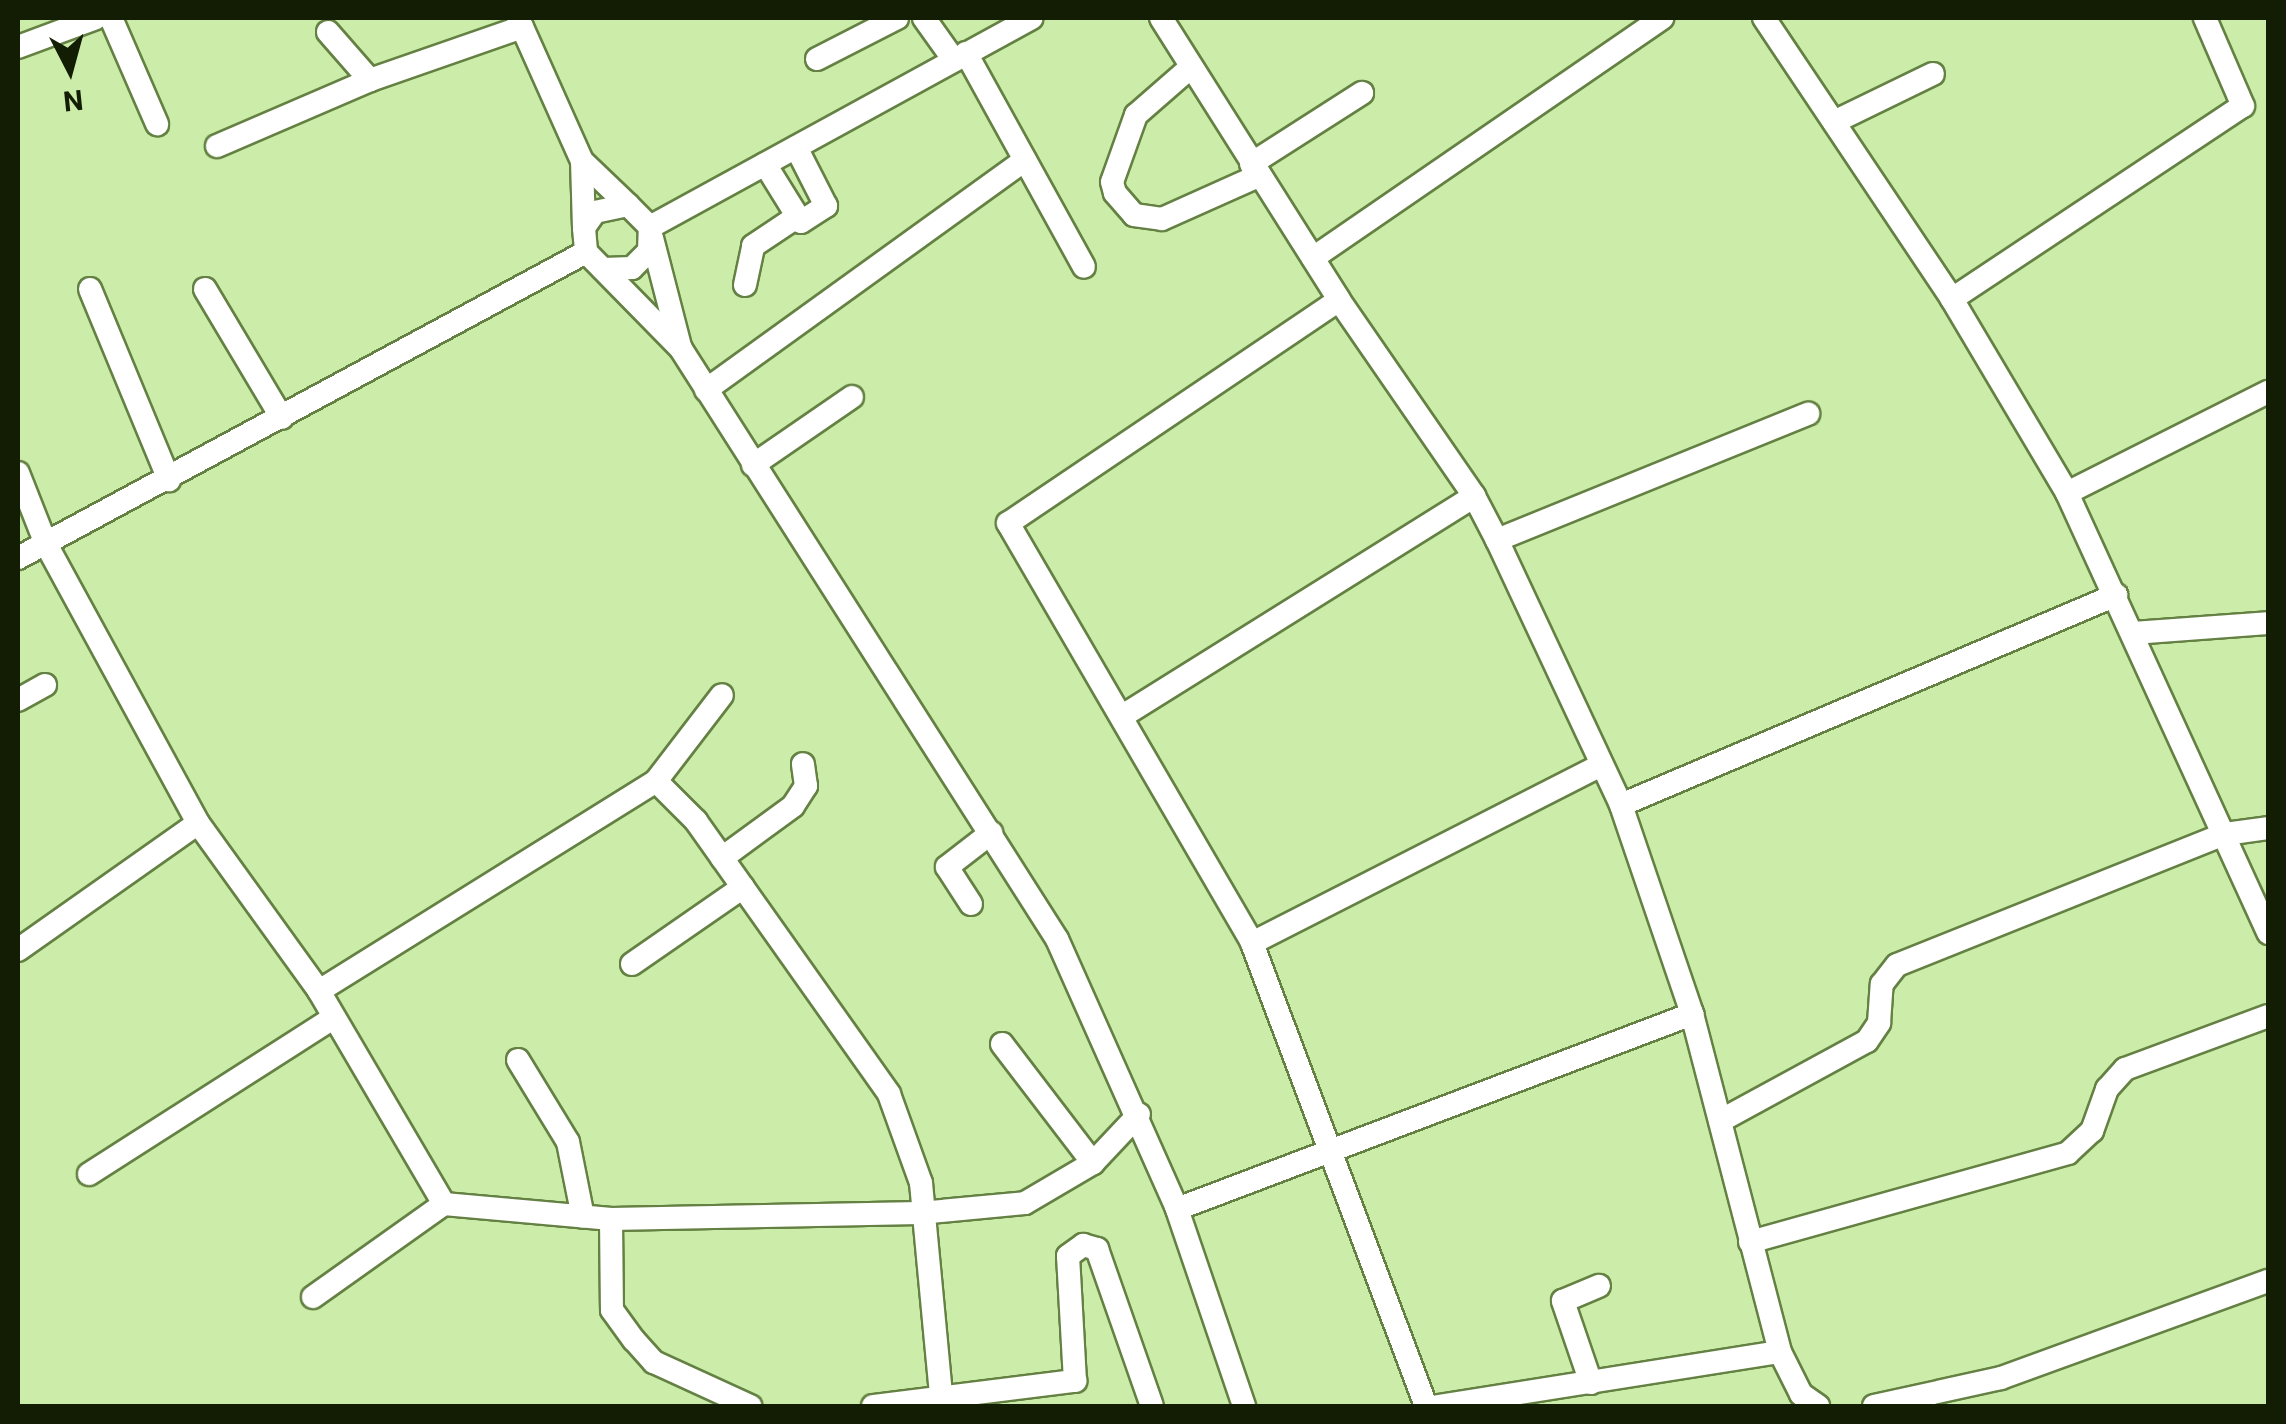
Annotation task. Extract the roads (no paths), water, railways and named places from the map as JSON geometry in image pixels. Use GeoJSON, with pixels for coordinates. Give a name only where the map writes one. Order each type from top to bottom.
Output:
{"type":"FeatureCollection","features":[{"type":"Feature","properties":{"kind":"street"},"geometry":{"type":"LineString","coordinates":[[18,47],[96,18]]}},
{"type":"Feature","properties":{"kind":"street"},"geometry":{"type":"LineString","coordinates":[[112,18],[158,124]]}},
{"type":"Feature","properties":{"kind":"street"},"geometry":{"type":"LineString","coordinates":[[817,59],[897,18]]}},
{"type":"Feature","properties":{"kind":"street"},"geometry":{"type":"LineString","coordinates":[[924,18],[960,57],[1026,160],[1084,267]]}},
{"type":"Feature","properties":{"kind":"street"},"geometry":{"type":"LineString","coordinates":[[18,558],[282,418],[594,261],[632,268],[651,233],[764,164],[1032,18]]}},
{"type":"Feature","properties":{"kind":"street"},"geometry":{"type":"LineString","coordinates":[[1161,18],[1339,300],[1474,496],[1621,805],[1692,1014],[1780,1352],[1804,1402]]}},
{"type":"Feature","properties":{"kind":"street"},"geometry":{"type":"LineString","coordinates":[[1313,258],[1662,18]]}},
{"type":"Feature","properties":{"kind":"street"},"geometry":{"type":"LineString","coordinates":[[1764,18],[1952,299],[2067,494],[2134,633],[2268,933]]}},
{"type":"Feature","properties":{"kind":"street"},"geometry":{"type":"LineString","coordinates":[[1952,299],[2244,106],[2205,18]]}},
{"type":"Feature","properties":{"kind":"street"},"geometry":{"type":"LineString","coordinates":[[218,146],[370,80],[520,22],[582,160],[628,204],[651,233],[681,350]]}},
{"type":"Feature","properties":{"kind":"street"},"geometry":{"type":"LineString","coordinates":[[328,32],[370,80]]}},
{"type":"Feature","properties":{"kind":"street"},"geometry":{"type":"LineString","coordinates":[[1191,67],[1136,115],[1112,182],[1115,193],[1134,215],[1162,219],[1254,170],[1362,93]]}},
{"type":"Feature","properties":{"kind":"street"},"geometry":{"type":"LineString","coordinates":[[1834,122],[1932,74]]}},
{"type":"Feature","properties":{"kind":"street"},"geometry":{"type":"LineString","coordinates":[[764,164],[801,222],[826,206],[796,147]]}},
{"type":"Feature","properties":{"kind":"street"},"geometry":{"type":"LineString","coordinates":[[582,160],[584,228],[594,261],[681,350],[1057,939],[1178,1209],[1244,1406]]}},
{"type":"Feature","properties":{"kind":"street"},"geometry":{"type":"LineString","coordinates":[[706,390],[1026,160]]}},
{"type":"Feature","properties":{"kind":"street"},"geometry":{"type":"LineString","coordinates":[[584,228],[604,206],[628,204]]}},
{"type":"Feature","properties":{"kind":"street"},"geometry":{"type":"LineString","coordinates":[[745,285],[753,246],[795,218]]}},
{"type":"Feature","properties":{"kind":"street"},"geometry":{"type":"LineString","coordinates":[[90,289],[169,480]]}},
{"type":"Feature","properties":{"kind":"street"},"geometry":{"type":"LineString","coordinates":[[205,290],[282,418]]}},
{"type":"Feature","properties":{"kind":"street"},"geometry":{"type":"LineString","coordinates":[[1339,300],[1008,523],[1124,715],[1252,943],[1426,1406]]}},
{"type":"Feature","properties":{"kind":"street"},"geometry":{"type":"LineString","coordinates":[[2067,494],[2268,392]]}},
{"type":"Feature","properties":{"kind":"street"},"geometry":{"type":"LineString","coordinates":[[752,464],[852,397]]}},
{"type":"Feature","properties":{"kind":"street"},"geometry":{"type":"LineString","coordinates":[[1497,540],[1808,414]]}},
{"type":"Feature","properties":{"kind":"street"},"geometry":{"type":"LineString","coordinates":[[18,473],[46,544],[198,822],[320,990],[331,1019],[444,1204]]}},
{"type":"Feature","properties":{"kind":"street"},"geometry":{"type":"LineString","coordinates":[[1124,715],[1474,496]]}},
{"type":"Feature","properties":{"kind":"street"},"geometry":{"type":"LineString","coordinates":[[1621,805],[2116,595]]}},
{"type":"Feature","properties":{"kind":"street"},"geometry":{"type":"LineString","coordinates":[[2134,633],[2268,624]]}},
{"type":"Feature","properties":{"kind":"street"},"geometry":{"type":"LineString","coordinates":[[18,700],[45,684]]}},
{"type":"Feature","properties":{"kind":"street"},"geometry":{"type":"LineString","coordinates":[[320,990],[656,781],[722,694]]}},
{"type":"Feature","properties":{"kind":"street"},"geometry":{"type":"LineString","coordinates":[[722,858],[793,806],[806,786],[803,764]]}},
{"type":"Feature","properties":{"kind":"street"},"geometry":{"type":"LineString","coordinates":[[1252,943],[1601,765]]}},
{"type":"Feature","properties":{"kind":"street"},"geometry":{"type":"LineString","coordinates":[[656,781],[722,858],[889,1094],[914,1153],[942,1404]]}},
{"type":"Feature","properties":{"kind":"street"},"geometry":{"type":"LineString","coordinates":[[18,950],[198,822]]}},
{"type":"Feature","properties":{"kind":"street"},"geometry":{"type":"LineString","coordinates":[[1720,1121],[1868,1041],[1879,1022],[1882,984],[1896,965],[2225,834],[2268,828]]}},
{"type":"Feature","properties":{"kind":"street"},"geometry":{"type":"LineString","coordinates":[[970,904],[947,868],[991,833]]}},
{"type":"Feature","properties":{"kind":"street"},"geometry":{"type":"LineString","coordinates":[[632,964],[743,887]]}},
{"type":"Feature","properties":{"kind":"street"},"geometry":{"type":"LineString","coordinates":[[1178,1209],[1332,1154],[1692,1014]]}},
{"type":"Feature","properties":{"kind":"street"},"geometry":{"type":"LineString","coordinates":[[1750,1242],[2068,1153],[2092,1130],[2107,1088],[2125,1069],[2268,1016]]}},
{"type":"Feature","properties":{"kind":"street"},"geometry":{"type":"LineString","coordinates":[[88,1174],[331,1019]]}},
{"type":"Feature","properties":{"kind":"street"},"geometry":{"type":"LineString","coordinates":[[1002,1044],[1093,1163]]}},
{"type":"Feature","properties":{"kind":"street"},"geometry":{"type":"LineString","coordinates":[[518,1060],[568,1142],[583,1217]]}},
{"type":"Feature","properties":{"kind":"street"},"geometry":{"type":"LineString","coordinates":[[313,1298],[444,1204],[611,1219],[920,1212],[1025,1203],[1093,1163],[1138,1114]]}},
{"type":"Feature","properties":{"kind":"street"},"geometry":{"type":"LineString","coordinates":[[611,1219],[612,1310],[654,1362],[750,1406]]}},
{"type":"Feature","properties":{"kind":"street"},"geometry":{"type":"LineString","coordinates":[[873,1406],[942,1404],[1075,1381],[1068,1256],[1083,1245],[1097,1249],[1152,1406]]}},
{"type":"Feature","properties":{"kind":"street"},"geometry":{"type":"LineString","coordinates":[[1874,1406],[2001,1378],[2268,1282]]}},
{"type":"Feature","properties":{"kind":"street"},"geometry":{"type":"LineString","coordinates":[[1591,1383],[1563,1300],[1599,1286]]}},
{"type":"Feature","properties":{"kind":"street"},"geometry":{"type":"LineString","coordinates":[[1453,1405],[1780,1352]]}}]}
